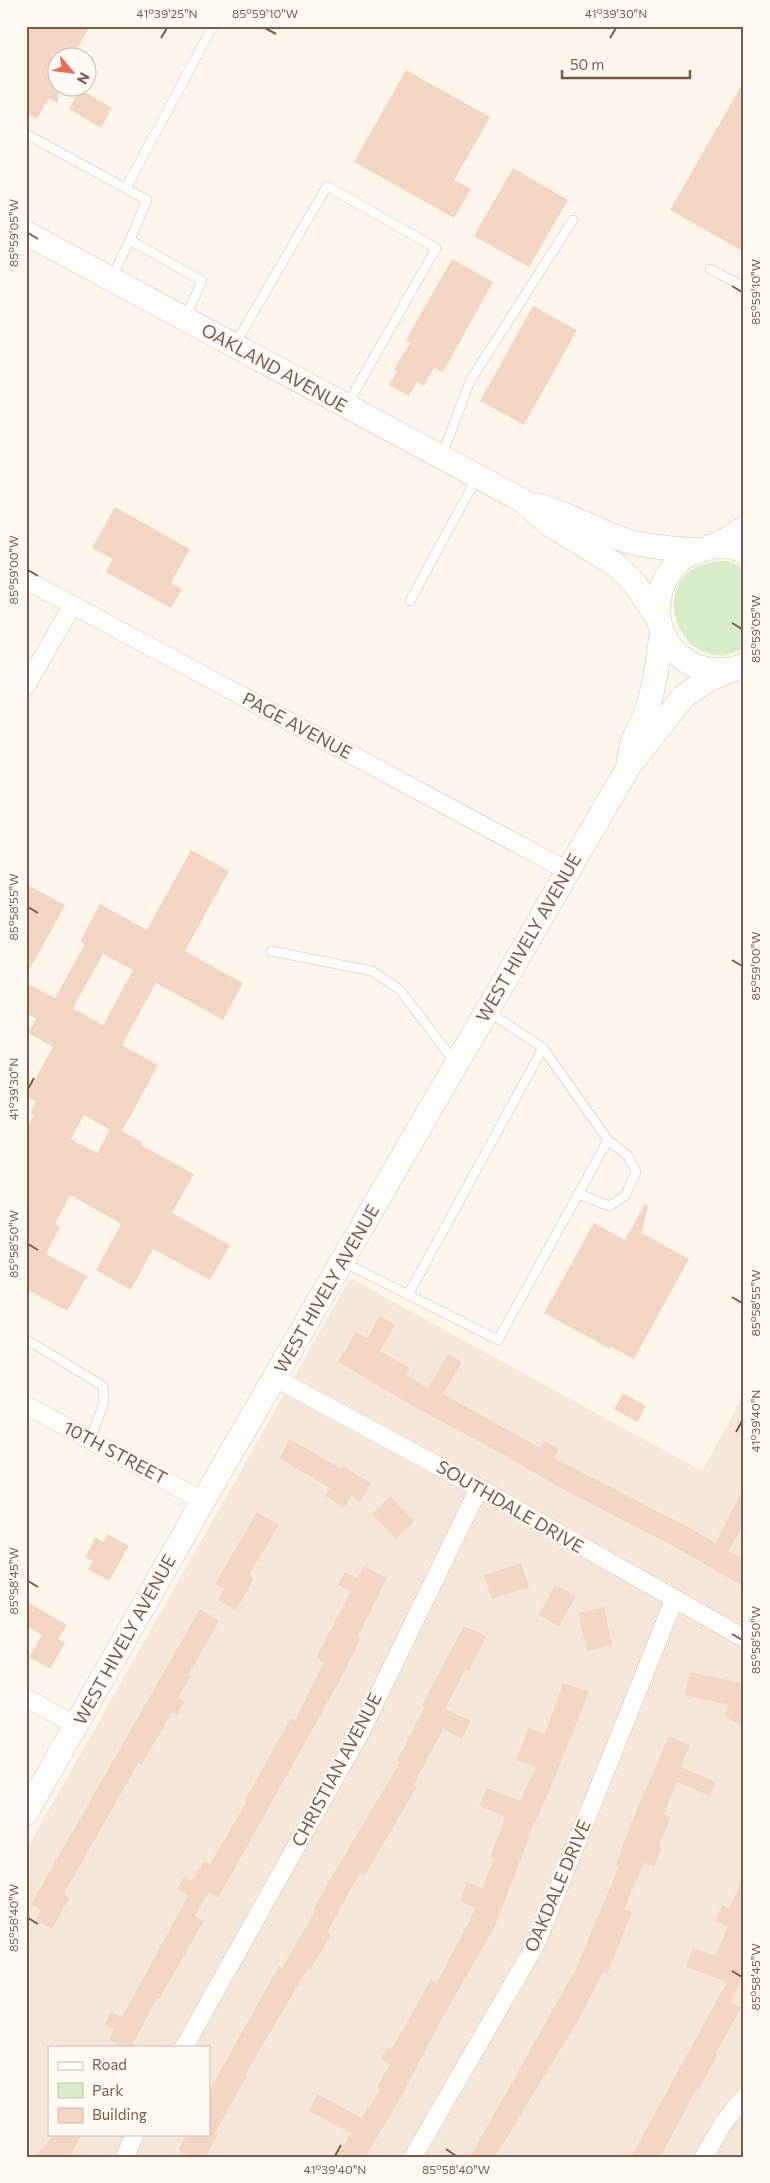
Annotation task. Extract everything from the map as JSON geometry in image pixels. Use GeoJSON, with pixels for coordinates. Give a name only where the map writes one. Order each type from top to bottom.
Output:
{"type":"FeatureCollection","features":[{"type":"Feature","properties":{"kind":"street","name":"OAKLAND AVENUE"},"geometry":{"type":"LineString","coordinates":[[26,232],[346,407],[523,501],[555,509],[626,540],[650,546],[733,547],[744,552]]}},
{"type":"Feature","properties":{"kind":"street","name":"OAKLAND AVENUE"},"geometry":{"type":"LineString","coordinates":[[523,501],[549,524],[616,565],[635,584],[672,649],[688,662],[708,670],[739,667]]}},
{"type":"Feature","properties":{"kind":"street"},"geometry":{"type":"LineString","coordinates":[[629,766],[630,744],[646,713],[654,683],[660,625],[658,598],[665,578],[678,561],[744,528]]}},
{"type":"Feature","properties":{"kind":"street","name":"PAGE AVENUE"},"geometry":{"type":"LineString","coordinates":[[26,580],[568,871]]}},
{"type":"Feature","properties":{"kind":"street"},"geometry":{"type":"LineString","coordinates":[[26,686],[72,606]]}},
{"type":"Feature","properties":{"kind":"street","name":"WEST HIVELY AVENUE"},"geometry":{"type":"LineString","coordinates":[[26,1812],[77,1726],[203,1501],[629,766],[684,696],[739,667]]}},
{"type":"Feature","properties":{"kind":"street","name":"SOUTHDALE DRIVE"},"geometry":{"type":"LineString","coordinates":[[275,1378],[479,1488],[744,1638]]}},
{"type":"Feature","properties":{"kind":"street","name":"10TH STREET"},"geometry":{"type":"LineString","coordinates":[[26,1405],[203,1501]]}},
{"type":"Feature","properties":{"kind":"street","name":"CHRISTIAN AVENUE"},"geometry":{"type":"LineString","coordinates":[[185,2046],[362,1729],[479,1488]]}},
{"type":"Feature","properties":{"kind":"street","name":"OAKDALE DRIVE"},"geometry":{"type":"LineString","coordinates":[[413,2157],[536,1944],[674,1600]]}},
{"type":"Feature","properties":{"kind":"street"},"geometry":{"type":"LineString","coordinates":[[26,1698],[77,1726]]}},
{"type":"Feature","properties":{"kind":"street"},"geometry":{"type":"LineString","coordinates":[[704,2157],[722,2125],[744,2097]]}},
{"type":"Feature","properties":{"kind":"street"},"geometry":{"type":"LineString","coordinates":[[126,2157],[134,2136]]}},
{"type":"Feature","properties":{"kind":"lane"},"geometry":{"type":"LineString","coordinates":[[126,188],[214,26]]}},
{"type":"Feature","properties":{"kind":"lane"},"geometry":{"type":"LineString","coordinates":[[26,134],[146,200],[130,240],[111,278]]}},
{"type":"Feature","properties":{"kind":"lane"},"geometry":{"type":"LineString","coordinates":[[234,346],[327,186],[436,248],[346,407]]}},
{"type":"Feature","properties":{"kind":"lane"},"geometry":{"type":"LineString","coordinates":[[441,458],[470,381],[573,220]]}},
{"type":"Feature","properties":{"kind":"lane"},"geometry":{"type":"LineString","coordinates":[[130,240],[202,281],[185,319]]}},
{"type":"Feature","properties":{"kind":"lane"},"geometry":{"type":"LineString","coordinates":[[710,269],[744,287]]}},
{"type":"Feature","properties":{"kind":"lane"},"geometry":{"type":"LineString","coordinates":[[410,601],[477,477]]}},
{"type":"Feature","properties":{"kind":"lane"},"geometry":{"type":"LineString","coordinates":[[271,951],[372,971],[399,989],[456,1064]]}},
{"type":"Feature","properties":{"kind":"lane"},"geometry":{"type":"LineString","coordinates":[[487,1011],[543,1048],[608,1140],[628,1156],[636,1172],[625,1196],[609,1206],[579,1194]]}},
{"type":"Feature","properties":{"kind":"lane"},"geometry":{"type":"LineString","coordinates":[[408,1295],[543,1048]]}},
{"type":"Feature","properties":{"kind":"lane"},"geometry":{"type":"LineString","coordinates":[[342,1262],[498,1340],[608,1140]]}},
{"type":"Feature","properties":{"kind":"lane"},"geometry":{"type":"LineString","coordinates":[[29,1342],[104,1386],[104,1402],[90,1440]]}},
{"type":"Feature","properties":{"kind":"shaded area"},"geometry":{"type":"Polygon","coordinates":[[[350,1278],[702,1471],[744,1394],[744,2157],[26,2157],[26,1850],[350,1278]]]}},
{"type":"Feature","properties":{"kind":"green space"},"geometry":{"type":"Polygon","coordinates":[[[726,561],[744,568],[744,647],[722,655],[702,651],[686,639],[676,620],[674,600],[680,581],[697,567],[726,561]]]}},
{"type":"Feature","properties":{"kind":"building"},"geometry":{"type":"Polygon","coordinates":[[[26,26],[90,26],[78,48],[48,48],[49,98],[37,119],[26,113],[26,26]]]}},
{"type":"Feature","properties":{"kind":"building"},"geometry":{"type":"Polygon","coordinates":[[[406,70],[490,117],[454,180],[471,189],[454,218],[354,162],[406,70]]]}},
{"type":"Feature","properties":{"kind":"building"},"geometry":{"type":"Polygon","coordinates":[[[744,81],[744,252],[670,210],[744,81]]]}},
{"type":"Feature","properties":{"kind":"building"},"geometry":{"type":"Polygon","coordinates":[[[49,98],[58,98],[58,103],[49,98]]]}},
{"type":"Feature","properties":{"kind":"building"},"geometry":{"type":"Polygon","coordinates":[[[75,98],[95,98],[112,108],[101,128],[69,109],[75,98]]]}},
{"type":"Feature","properties":{"kind":"building"},"geometry":{"type":"Polygon","coordinates":[[[513,168],[568,200],[529,267],[474,236],[513,168]]]}},
{"type":"Feature","properties":{"kind":"building"},"geometry":{"type":"Polygon","coordinates":[[[452,259],[493,282],[443,372],[434,368],[424,386],[417,382],[409,396],[389,385],[397,371],[394,369],[410,343],[406,340],[452,259]]]}},
{"type":"Feature","properties":{"kind":"building"},"geometry":{"type":"Polygon","coordinates":[[[533,306],[577,330],[524,425],[480,401],[533,306]]]}},
{"type":"Feature","properties":{"kind":"building"},"geometry":{"type":"Polygon","coordinates":[[[115,507],[190,549],[171,583],[182,589],[171,608],[106,572],[113,559],[92,548],[115,507]]]}},
{"type":"Feature","properties":{"kind":"building"},"geometry":{"type":"Polygon","coordinates":[[[191,850],[229,871],[185,951],[243,983],[223,1020],[156,983],[122,1045],[158,1065],[122,1131],[142,1142],[141,1145],[194,1174],[172,1213],[230,1245],[210,1280],[153,1249],[131,1290],[96,1270],[121,1224],[70,1195],[55,1224],[60,1227],[46,1254],[87,1276],[67,1311],[26,1289],[26,1129],[34,1115],[30,1113],[36,1101],[26,1096],[53,1047],[28,1033],[36,1019],[26,1013],[26,983],[55,998],[85,944],[80,941],[100,904],[147,930],[191,850]],[[103,954],[73,1008],[103,1025],[133,970],[103,954]],[[84,1115],[71,1139],[97,1153],[110,1130],[84,1115]]]}},
{"type":"Feature","properties":{"kind":"building"},"geometry":{"type":"Polygon","coordinates":[[[26,884],[65,905],[26,976],[26,884]]]}},
{"type":"Feature","properties":{"kind":"building"},"geometry":{"type":"Polygon","coordinates":[[[645,1204],[648,1205],[642,1233],[689,1259],[634,1359],[611,1347],[610,1349],[544,1313],[594,1223],[625,1240],[645,1204]]]}},
{"type":"Feature","properties":{"kind":"building"},"geometry":{"type":"Polygon","coordinates":[[[380,1316],[395,1325],[380,1351],[410,1368],[406,1375],[428,1388],[448,1354],[462,1362],[443,1394],[540,1448],[545,1441],[559,1449],[554,1458],[688,1527],[715,1543],[744,1488],[744,1524],[728,1551],[744,1559],[744,1587],[677,1548],[557,1486],[338,1362],[356,1332],[367,1338],[380,1316]]]}},
{"type":"Feature","properties":{"kind":"building"},"geometry":{"type":"Polygon","coordinates":[[[623,1393],[646,1406],[637,1422],[614,1409],[623,1393]]]}},
{"type":"Feature","properties":{"kind":"building"},"geometry":{"type":"Polygon","coordinates":[[[290,1439],[341,1469],[342,1466],[371,1483],[360,1502],[352,1494],[344,1508],[325,1496],[330,1488],[279,1458],[290,1439]]]}},
{"type":"Feature","properties":{"kind":"building"},"geometry":{"type":"Polygon","coordinates":[[[390,1496],[414,1521],[396,1539],[372,1514],[390,1496]]]}},
{"type":"Feature","properties":{"kind":"building"},"geometry":{"type":"Polygon","coordinates":[[[257,1512],[279,1525],[249,1575],[254,1578],[236,1610],[218,1600],[225,1589],[215,1584],[257,1512]]]}},
{"type":"Feature","properties":{"kind":"building"},"geometry":{"type":"Polygon","coordinates":[[[108,1534],[129,1546],[109,1581],[88,1569],[93,1561],[85,1557],[96,1537],[103,1542],[108,1534]]]}},
{"type":"Feature","properties":{"kind":"building"},"geometry":{"type":"Polygon","coordinates":[[[521,1563],[529,1587],[492,1599],[484,1575],[521,1563]]]}},
{"type":"Feature","properties":{"kind":"building"},"geometry":{"type":"Polygon","coordinates":[[[364,1566],[387,1578],[358,1636],[361,1638],[339,1682],[218,1898],[209,1892],[195,1916],[204,1921],[159,1999],[157,1998],[132,2046],[121,2046],[109,2039],[114,2029],[104,2024],[111,2012],[122,2017],[188,1896],[177,1889],[184,1877],[192,1881],[204,1861],[210,1864],[247,1801],[245,1800],[291,1718],[295,1721],[324,1662],[316,1658],[351,1591],[338,1585],[345,1572],[357,1578],[364,1566]]]}},
{"type":"Feature","properties":{"kind":"building"},"geometry":{"type":"Polygon","coordinates":[[[555,1585],[576,1596],[559,1626],[539,1615],[555,1585]]]}},
{"type":"Feature","properties":{"kind":"building"},"geometry":{"type":"Polygon","coordinates":[[[26,1601],[67,1625],[58,1639],[65,1643],[50,1669],[29,1657],[42,1635],[26,1626],[26,1601]]]}},
{"type":"Feature","properties":{"kind":"building"},"geometry":{"type":"Polygon","coordinates":[[[604,1607],[612,1645],[587,1651],[578,1613],[604,1607]]]}},
{"type":"Feature","properties":{"kind":"building"},"geometry":{"type":"Polygon","coordinates":[[[200,1609],[219,1621],[188,1675],[191,1676],[178,1698],[184,1702],[177,1715],[172,1712],[141,1765],[138,1763],[64,1894],[69,1898],[52,1929],[36,1920],[41,1910],[31,1904],[200,1609]]]}},
{"type":"Feature","properties":{"kind":"building"},"geometry":{"type":"Polygon","coordinates":[[[464,1626],[486,1636],[469,1671],[465,1670],[445,1709],[471,1721],[462,1739],[443,1729],[414,1784],[417,1786],[365,1875],[360,1873],[327,1932],[331,1935],[310,1970],[308,1968],[245,2075],[247,2076],[214,2134],[218,2134],[205,2157],[190,2157],[178,2150],[186,2136],[210,2136],[210,2089],[279,1966],[282,1968],[315,1911],[313,1910],[335,1871],[400,1762],[397,1761],[425,1706],[422,1705],[464,1626]]]}},
{"type":"Feature","properties":{"kind":"building"},"geometry":{"type":"Polygon","coordinates":[[[690,1672],[741,1683],[744,1678],[744,1727],[724,1716],[729,1705],[685,1695],[690,1672]]]}},
{"type":"Feature","properties":{"kind":"building"},"geometry":{"type":"Polygon","coordinates":[[[563,1683],[589,1692],[529,1835],[495,1926],[440,2022],[400,2099],[365,2157],[337,2157],[351,2133],[309,2111],[317,2094],[362,2118],[380,2089],[377,2087],[390,2064],[381,2059],[387,2047],[392,2049],[431,1979],[437,1983],[476,1908],[460,1901],[467,1882],[482,1888],[494,1859],[490,1857],[505,1817],[479,1806],[487,1788],[520,1801],[536,1767],[516,1760],[528,1728],[545,1734],[563,1683]]]}},
{"type":"Feature","properties":{"kind":"building"},"geometry":{"type":"Polygon","coordinates":[[[669,1736],[690,1745],[681,1767],[716,1782],[710,1796],[677,1782],[664,1814],[671,1817],[659,1845],[662,1846],[654,1867],[644,1863],[624,1909],[632,1912],[607,1974],[603,1972],[577,2022],[495,2157],[470,2157],[574,1974],[619,1866],[616,1865],[631,1823],[669,1736]]]}},
{"type":"Feature","properties":{"kind":"building"},"geometry":{"type":"Polygon","coordinates":[[[744,1877],[744,1972],[731,2002],[741,2008],[715,2054],[717,2055],[699,2089],[697,2088],[660,2157],[631,2157],[727,1982],[686,1967],[693,1948],[715,1956],[728,1927],[715,1921],[722,1905],[729,1908],[744,1877]]]}},
{"type":"Feature","properties":{"kind":"building"},"geometry":{"type":"Polygon","coordinates":[[[52,2136],[81,2136],[69,2157],[35,2157],[52,2136]]]}}]}
